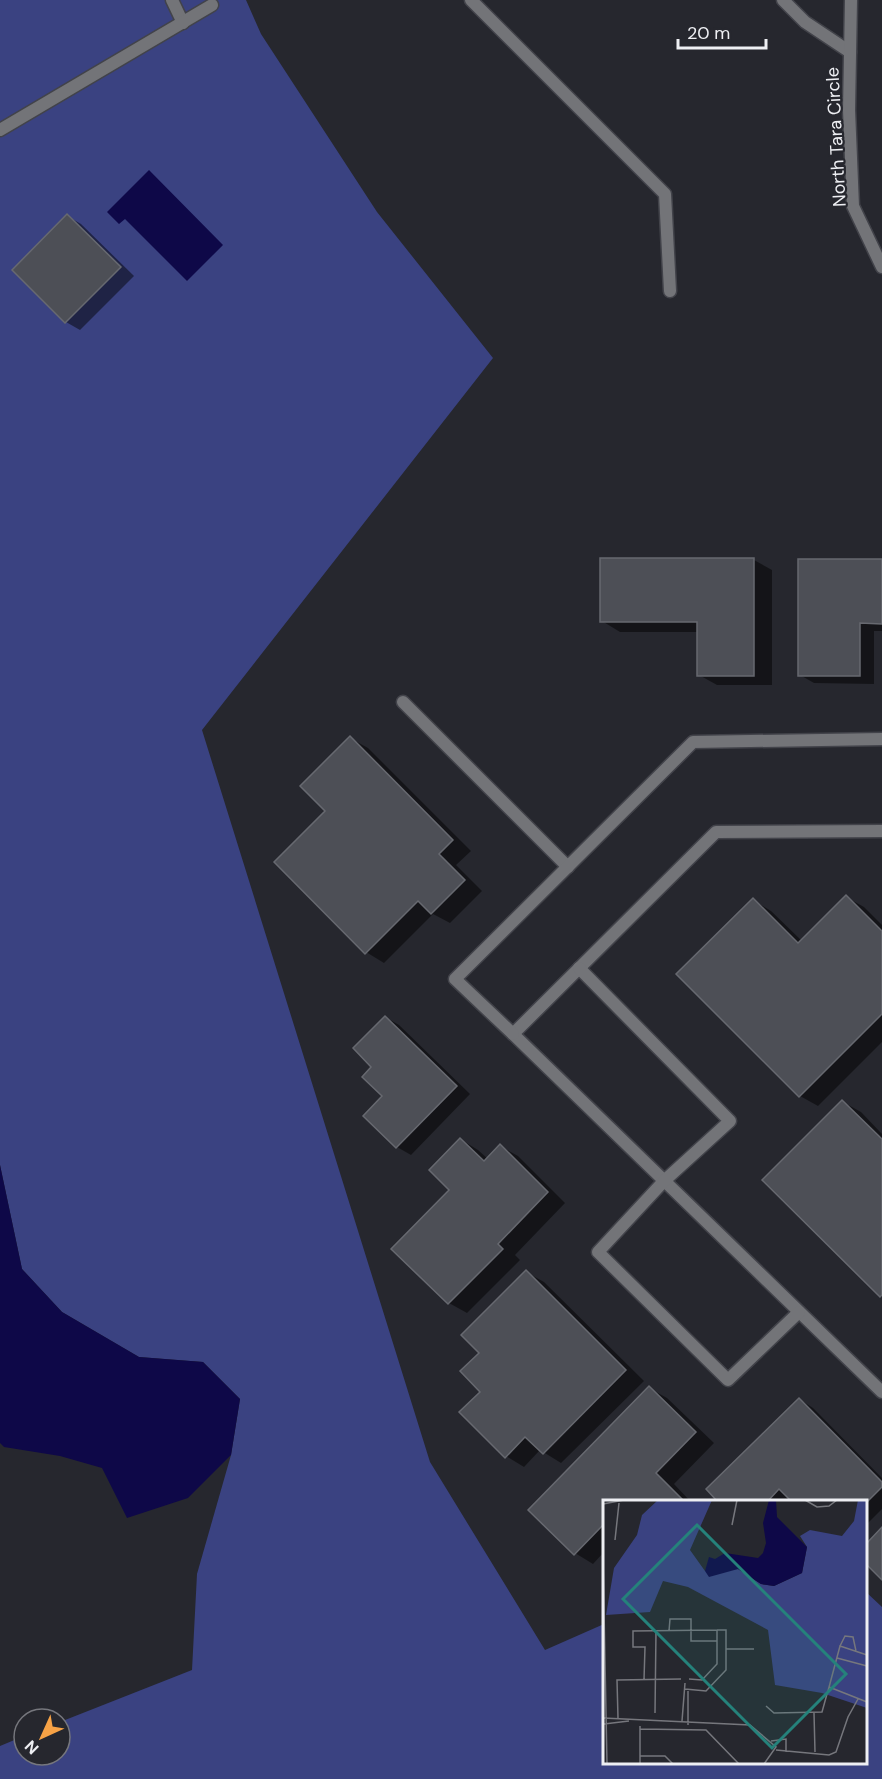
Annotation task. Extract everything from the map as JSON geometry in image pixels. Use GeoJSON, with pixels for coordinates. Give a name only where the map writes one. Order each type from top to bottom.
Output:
{"type":"FeatureCollection","features":[{"type":"Feature","properties":{"kind":"street"},"geometry":{"type":"LineString","coordinates":[[171,0],[183,23]]}},
{"type":"Feature","properties":{"kind":"street"},"geometry":{"type":"LineString","coordinates":[[471,0],[665,194],[670,291]]}},
{"type":"Feature","properties":{"kind":"street"},"geometry":{"type":"LineString","coordinates":[[783,0],[805,22],[850,52]]}},
{"type":"Feature","properties":{"kind":"street","name":"North Tara Circle"},"geometry":{"type":"LineString","coordinates":[[851,0],[849,110],[853,206],[882,267]]}},
{"type":"Feature","properties":{"kind":"street"},"geometry":{"type":"LineString","coordinates":[[0,130],[212,5]]}},
{"type":"Feature","properties":{"kind":"street"},"geometry":{"type":"LineString","coordinates":[[403,702],[568,867]]}},
{"type":"Feature","properties":{"kind":"street"},"geometry":{"type":"LineString","coordinates":[[881,1390],[454,979],[693,742],[882,739]]}},
{"type":"Feature","properties":{"kind":"street"},"geometry":{"type":"LineString","coordinates":[[513,1034],[716,832],[882,831]]}},
{"type":"Feature","properties":{"kind":"street"},"geometry":{"type":"LineString","coordinates":[[579,968],[730,1120],[664,1181],[598,1252],[728,1380],[799,1312]]}},
{"type":"Feature","properties":{"kind":"shaded area"},"geometry":{"type":"Polygon","coordinates":[[[0,0],[246,0],[261,34],[377,212],[493,358],[202,730],[430,1462],[545,1650],[603,1624],[603,1764],[867,1764],[867,1593],[882,1607],[882,1779],[0,1779],[0,1746],[12,1741],[12,1767],[72,1767],[72,1717],[192,1670],[197,1574],[231,1455],[240,1399],[203,1362],[139,1357],[62,1312],[22,1269],[0,1165],[0,0]]]}},
{"type":"Feature","properties":{"kind":"shaded area"},"geometry":{"type":"Polygon","coordinates":[[[149,170],[223,245],[187,281],[125,219],[119,224],[107,212],[149,170]]]}},
{"type":"Feature","properties":{"kind":"shaded area"},"geometry":{"type":"Polygon","coordinates":[[[0,1165],[22,1269],[62,1312],[139,1357],[203,1362],[240,1399],[231,1455],[188,1498],[127,1518],[102,1468],[60,1456],[4,1447],[0,1443],[0,1165]]]}},
{"type":"Feature","properties":{"kind":"building"},"geometry":{"type":"Polygon","coordinates":[[[67,214],[121,267],[65,323],[12,270],[67,214]]]}},
{"type":"Feature","properties":{"kind":"building"},"geometry":{"type":"Polygon","coordinates":[[[600,558],[754,558],[754,676],[697,676],[697,622],[600,622],[600,558]]]}},
{"type":"Feature","properties":{"kind":"building"},"geometry":{"type":"Polygon","coordinates":[[[798,559],[882,559],[882,624],[860,623],[860,676],[798,676],[798,559]]]}},
{"type":"Feature","properties":{"kind":"building"},"geometry":{"type":"Polygon","coordinates":[[[350,736],[453,840],[439,854],[465,880],[431,914],[418,901],[365,954],[274,862],[325,811],[300,786],[350,736]]]}},
{"type":"Feature","properties":{"kind":"building"},"geometry":{"type":"Polygon","coordinates":[[[846,895],[882,931],[882,1014],[799,1097],[676,974],[753,898],[798,943],[846,895]]]}},
{"type":"Feature","properties":{"kind":"building"},"geometry":{"type":"Polygon","coordinates":[[[385,1016],[457,1086],[396,1148],[363,1116],[382,1096],[362,1077],[371,1067],[353,1048],[385,1016]]]}},
{"type":"Feature","properties":{"kind":"building"},"geometry":{"type":"Polygon","coordinates":[[[842,1100],[882,1139],[882,1295],[880,1297],[762,1180],[842,1100]]]}},
{"type":"Feature","properties":{"kind":"building"},"geometry":{"type":"Polygon","coordinates":[[[460,1138],[484,1161],[500,1144],[548,1192],[498,1244],[503,1249],[448,1304],[391,1249],[449,1190],[429,1170],[460,1138]]]}},
{"type":"Feature","properties":{"kind":"building"},"geometry":{"type":"Polygon","coordinates":[[[526,1270],[626,1370],[543,1454],[525,1437],[505,1458],[459,1412],[480,1392],[460,1371],[479,1353],[461,1335],[526,1270]]]}},
{"type":"Feature","properties":{"kind":"building"},"geometry":{"type":"Polygon","coordinates":[[[649,1386],[696,1432],[656,1473],[683,1500],[603,1500],[603,1525],[574,1555],[528,1510],[649,1386]]]}},
{"type":"Feature","properties":{"kind":"building"},"geometry":{"type":"Polygon","coordinates":[[[799,1398],[882,1482],[882,1487],[867,1502],[867,1500],[790,1500],[779,1489],[769,1500],[716,1500],[706,1489],[799,1398]]]}},
{"type":"Feature","properties":{"kind":"building"},"geometry":{"type":"Polygon","coordinates":[[[882,1527],[882,1580],[867,1565],[867,1543],[882,1527]]]}}]}
